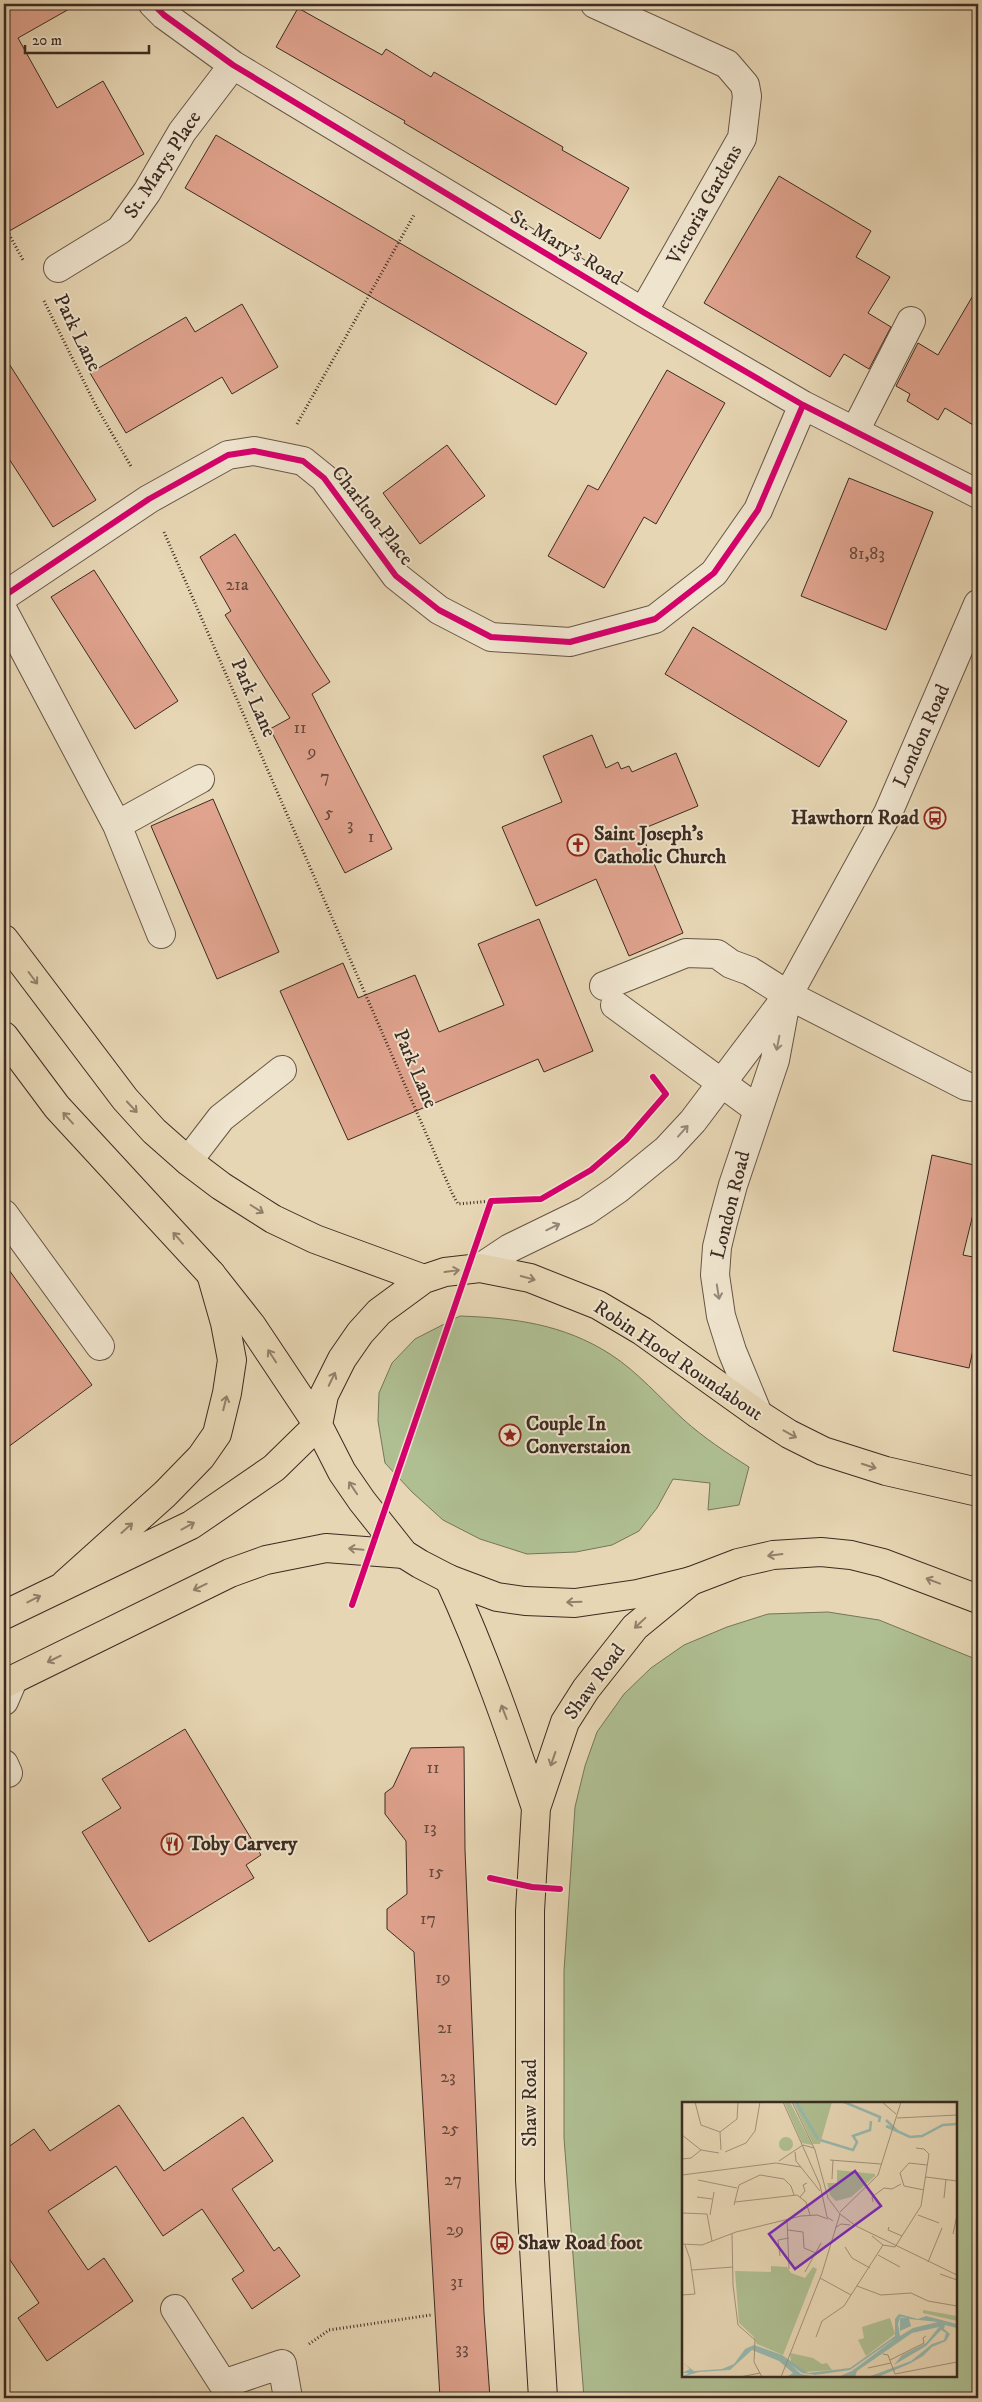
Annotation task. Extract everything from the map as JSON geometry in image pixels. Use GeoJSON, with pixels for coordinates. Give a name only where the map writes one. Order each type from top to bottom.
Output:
{"type":"FeatureCollection","features":[{"type":"Feature","properties":{"kind":"main road"},"geometry":{"type":"LineString","coordinates":[[4,939],[125,1099],[154,1130],[188,1161],[221,1186],[273,1220],[315,1239],[424,1279]]}},
{"type":"Feature","properties":{"kind":"main road"},"geometry":{"type":"LineString","coordinates":[[4,1036],[57,1107],[211,1274],[252,1326],[318,1425],[342,1472],[377,1521],[404,1554],[449,1579],[497,1597],[526,1601],[575,1602],[637,1594],[691,1581],[738,1563],[773,1555],[821,1552],[851,1555],[883,1563],[978,1599]]}},
{"type":"Feature","properties":{"kind":"main road","name":"Robin Hood Roundabout"},"geometry":{"type":"LineString","coordinates":[[318,1425],[324,1394],[342,1359],[360,1332],[379,1312],[424,1279],[445,1272],[480,1268],[530,1278],[598,1305],[642,1331],[758,1414],[789,1434],[823,1451],[886,1471],[978,1492]]}},
{"type":"Feature","properties":{"kind":"main road"},"geometry":{"type":"LineString","coordinates":[[65,1584],[165,1494],[201,1457],[217,1434],[227,1393],[232,1360],[225,1323],[211,1274]]}},
{"type":"Feature","properties":{"kind":"main road"},"geometry":{"type":"LineString","coordinates":[[4,1615],[65,1584],[160,1541],[199,1520],[274,1468],[318,1425]]}},
{"type":"Feature","properties":{"kind":"main road"},"geometry":{"type":"LineString","coordinates":[[7,1688],[230,1573],[266,1560],[326,1548],[404,1554]]}},
{"type":"Feature","properties":{"kind":"main road","name":"Shaw Road"},"geometry":{"type":"LineString","coordinates":[[449,1579],[476,1638],[507,1721],[536,1808]]}},
{"type":"Feature","properties":{"kind":"main road","name":"Shaw Road"},"geometry":{"type":"LineString","coordinates":[[544,2398],[536,2306],[530,2160],[530,1911],[536,1808],[565,1722],[586,1689],[635,1627],[691,1581]]}},
{"type":"Feature","properties":{"kind":"street","name":"St. Mary's Road"},"geometry":{"type":"LineString","coordinates":[[153,4],[164,15],[233,65],[430,186],[803,405],[978,494]]}},
{"type":"Feature","properties":{"kind":"street","name":"Victoria Gardens"},"geometry":{"type":"LineString","coordinates":[[595,4],[727,64],[745,85],[747,96],[742,138],[643,312]]}},
{"type":"Feature","properties":{"kind":"street","name":"St. Marys Place"},"geometry":{"type":"LineString","coordinates":[[58,268],[120,230],[147,192],[182,132],[233,65]]}},
{"type":"Feature","properties":{"kind":"street"},"geometry":{"type":"LineString","coordinates":[[855,431],[912,321]]}},
{"type":"Feature","properties":{"kind":"street","name":"Charlton Place"},"geometry":{"type":"LineString","coordinates":[[4,596],[149,499],[228,455],[254,451],[302,461],[324,478],[396,576],[439,610],[492,636],[570,642],[655,619],[714,573],[758,510],[803,405]]}},
{"type":"Feature","properties":{"kind":"street"},"geometry":{"type":"LineString","coordinates":[[4,612],[117,825],[161,934]]}},
{"type":"Feature","properties":{"kind":"street","name":"London Road"},"geometry":{"type":"LineString","coordinates":[[480,1268],[510,1248],[586,1211],[618,1189],[667,1149],[692,1121],[788,995],[888,813],[977,614]]}},
{"type":"Feature","properties":{"kind":"street"},"geometry":{"type":"LineString","coordinates":[[117,825],[200,779]]}},
{"type":"Feature","properties":{"kind":"street"},"geometry":{"type":"LineString","coordinates":[[757,1110],[610,995],[686,953],[717,954],[731,964],[750,971],[788,995],[966,1086],[978,1088]]}},
{"type":"Feature","properties":{"kind":"street","name":"London Road"},"geometry":{"type":"LineString","coordinates":[[758,1414],[732,1351],[721,1316],[715,1276],[717,1247],[757,1110],[775,1060],[788,995]]}},
{"type":"Feature","properties":{"kind":"street"},"geometry":{"type":"LineString","coordinates":[[188,1161],[221,1118],[282,1070]]}},
{"type":"Feature","properties":{"kind":"street"},"geometry":{"type":"LineString","coordinates":[[4,1214],[100,1346]]}},
{"type":"Feature","properties":{"kind":"street"},"geometry":{"type":"LineString","coordinates":[[175,2309],[223,2384],[282,2364],[288,2398]]}},
{"type":"Feature","properties":{"kind":"path"},"geometry":{"type":"LineString","coordinates":[[279,455],[430,186]]}},
{"type":"Feature","properties":{"kind":"path"},"geometry":{"type":"LineString","coordinates":[[4,226],[28,269]]}},
{"type":"Feature","properties":{"kind":"path"},"geometry":{"type":"LineString","coordinates":[[488,1210],[491,1201],[500,1201]]}},
{"type":"Feature","properties":{"kind":"path"},"geometry":{"type":"LineString","coordinates":[[282,2364],[329,2330],[431,2315]]}},
{"type":"Feature","properties":{"kind":"green space"},"geometry":{"type":"Polygon","coordinates":[[[460,1316],[519,1321],[556,1329],[592,1344],[610,1354],[639,1377],[692,1427],[749,1467],[739,1505],[708,1510],[710,1483],[673,1479],[657,1508],[639,1531],[612,1545],[576,1552],[527,1554],[480,1539],[443,1520],[412,1492],[385,1463],[378,1421],[379,1393],[392,1363],[415,1339],[460,1316]]]}},
{"type":"Feature","properties":{"kind":"green space"},"geometry":{"type":"Polygon","coordinates":[[[828,1612],[879,1620],[978,1660],[978,2384],[966,2398],[584,2398],[564,2138],[564,1971],[575,1807],[585,1766],[597,1732],[624,1694],[651,1668],[684,1645],[727,1627],[768,1614],[828,1612]]]}},
{"type":"Feature","properties":{"kind":"building"},"geometry":{"type":"Polygon","coordinates":[[[4,4],[78,4],[18,38],[57,108],[103,81],[144,154],[4,234],[4,4]]]}},
{"type":"Feature","properties":{"kind":"building"},"geometry":{"type":"Polygon","coordinates":[[[298,8],[382,55],[386,49],[431,77],[434,72],[563,147],[562,150],[629,188],[600,239],[404,123],[405,121],[276,47],[298,8]]]}},
{"type":"Feature","properties":{"kind":"building"},"geometry":{"type":"Polygon","coordinates":[[[216,135],[587,353],[556,405],[185,188],[216,135]]]}},
{"type":"Feature","properties":{"kind":"building"},"geometry":{"type":"Polygon","coordinates":[[[779,176],[871,231],[856,257],[890,277],[868,313],[891,327],[869,369],[844,354],[830,377],[704,303],[779,176]]]}},
{"type":"Feature","properties":{"kind":"building"},"geometry":{"type":"Polygon","coordinates":[[[978,287],[978,428],[945,408],[938,420],[907,401],[910,394],[896,386],[918,343],[938,355],[978,287]]]}},
{"type":"Feature","properties":{"kind":"building"},"geometry":{"type":"Polygon","coordinates":[[[242,304],[278,367],[232,394],[222,377],[126,433],[90,373],[186,317],[195,332],[242,304]]]}},
{"type":"Feature","properties":{"kind":"building"},"geometry":{"type":"Polygon","coordinates":[[[4,356],[96,500],[53,527],[4,451],[4,356]]]}},
{"type":"Feature","properties":{"kind":"building"},"geometry":{"type":"Polygon","coordinates":[[[667,370],[725,403],[656,524],[644,517],[604,588],[548,556],[588,485],[598,490],[667,370]]]}},
{"type":"Feature","properties":{"kind":"building"},"geometry":{"type":"Polygon","coordinates":[[[447,445],[485,496],[420,544],[383,493],[447,445]]]}},
{"type":"Feature","properties":{"kind":"building"},"geometry":{"type":"Polygon","coordinates":[[[849,478],[933,512],[886,630],[801,596],[849,478]]]}},
{"type":"Feature","properties":{"kind":"building"},"geometry":{"type":"Polygon","coordinates":[[[235,534],[330,682],[312,694],[392,849],[345,873],[270,729],[290,718],[225,615],[231,611],[200,557],[235,534]]]}},
{"type":"Feature","properties":{"kind":"building"},"geometry":{"type":"Polygon","coordinates":[[[94,570],[178,701],[135,729],[51,597],[94,570]]]}},
{"type":"Feature","properties":{"kind":"building"},"geometry":{"type":"Polygon","coordinates":[[[693,627],[847,721],[819,767],[665,674],[693,627]]]}},
{"type":"Feature","properties":{"kind":"building","name":"Saint Joseph's Catholic Church"},"geometry":{"type":"Polygon","coordinates":[[[592,735],[606,768],[618,762],[621,769],[629,766],[632,772],[676,753],[698,806],[640,830],[683,933],[629,956],[596,879],[536,906],[502,827],[562,802],[543,756],[592,735]]]}},
{"type":"Feature","properties":{"kind":"building"},"geometry":{"type":"Polygon","coordinates":[[[213,799],[279,952],[217,979],[151,826],[213,799]]]}},
{"type":"Feature","properties":{"kind":"building"},"geometry":{"type":"Polygon","coordinates":[[[539,919],[593,1051],[544,1072],[538,1059],[348,1140],[280,991],[343,963],[358,998],[415,975],[439,1032],[504,1005],[478,944],[539,919]]]}},
{"type":"Feature","properties":{"kind":"building"},"geometry":{"type":"Polygon","coordinates":[[[932,1155],[978,1166],[978,1194],[963,1255],[978,1258],[978,1327],[969,1368],[893,1351],[932,1155]]]}},
{"type":"Feature","properties":{"kind":"building"},"geometry":{"type":"Polygon","coordinates":[[[4,1263],[92,1385],[4,1450],[4,1263]]]}},
{"type":"Feature","properties":{"kind":"building","name":"Toby Carvery"},"geometry":{"type":"Polygon","coordinates":[[[185,1729],[261,1855],[246,1865],[254,1878],[149,1942],[82,1832],[121,1808],[102,1779],[185,1729]]]}},
{"type":"Feature","properties":{"kind":"building"},"geometry":{"type":"Polygon","coordinates":[[[464,1747],[465,1850],[484,2313],[490,2398],[440,2398],[414,1952],[387,1929],[387,1909],[407,1894],[406,1841],[385,1814],[385,1793],[393,1787],[411,1748],[464,1747]]]}},
{"type":"Feature","properties":{"kind":"building"},"geometry":{"type":"Polygon","coordinates":[[[119,2105],[164,2171],[243,2117],[273,2161],[232,2189],[274,2251],[279,2247],[300,2276],[252,2309],[232,2279],[244,2271],[202,2209],[163,2236],[116,2166],[48,2211],[88,2270],[104,2258],[133,2301],[47,2361],[18,2318],[39,2303],[4,2251],[4,2150],[34,2129],[50,2151],[119,2105]]]}},
{"type":"Feature","properties":{"kind":"cycle path"},"geometry":{"type":"LineString","coordinates":[[153,4],[164,15],[233,65],[643,312],[803,405],[978,494]]}},
{"type":"Feature","properties":{"kind":"cycle path"},"geometry":{"type":"LineString","coordinates":[[4,596],[149,499],[228,455],[254,451],[303,461],[324,478],[396,576],[439,610],[491,637],[570,642],[655,619],[714,573],[758,510],[803,405]]}},
{"type":"Feature","properties":{"kind":"cycle path"},"geometry":{"type":"LineString","coordinates":[[352,1605],[491,1201],[541,1199],[591,1170],[626,1140],[666,1094],[653,1077]]}},
{"type":"Feature","properties":{"kind":"cycle path"},"geometry":{"type":"LineString","coordinates":[[490,1878],[532,1887],[560,1889]]}},
{"type":"Feature","properties":{"kind":"place","name":"Hawthorn Road"},"geometry":{"type":"Point","coordinates":[935,818]}},
{"type":"Feature","properties":{"kind":"place","name":"Saint Joseph's Catholic Church"},"geometry":{"type":"Point","coordinates":[578,845]}},
{"type":"Feature","properties":{"kind":"place","name":"Couple In Converstaion"},"geometry":{"type":"Point","coordinates":[510,1435]}},
{"type":"Feature","properties":{"kind":"place","name":"Toby Carvery"},"geometry":{"type":"Point","coordinates":[172,1844]}},
{"type":"Feature","properties":{"kind":"place","name":"Shaw Road foot"},"geometry":{"type":"Point","coordinates":[502,2243]}}]}
